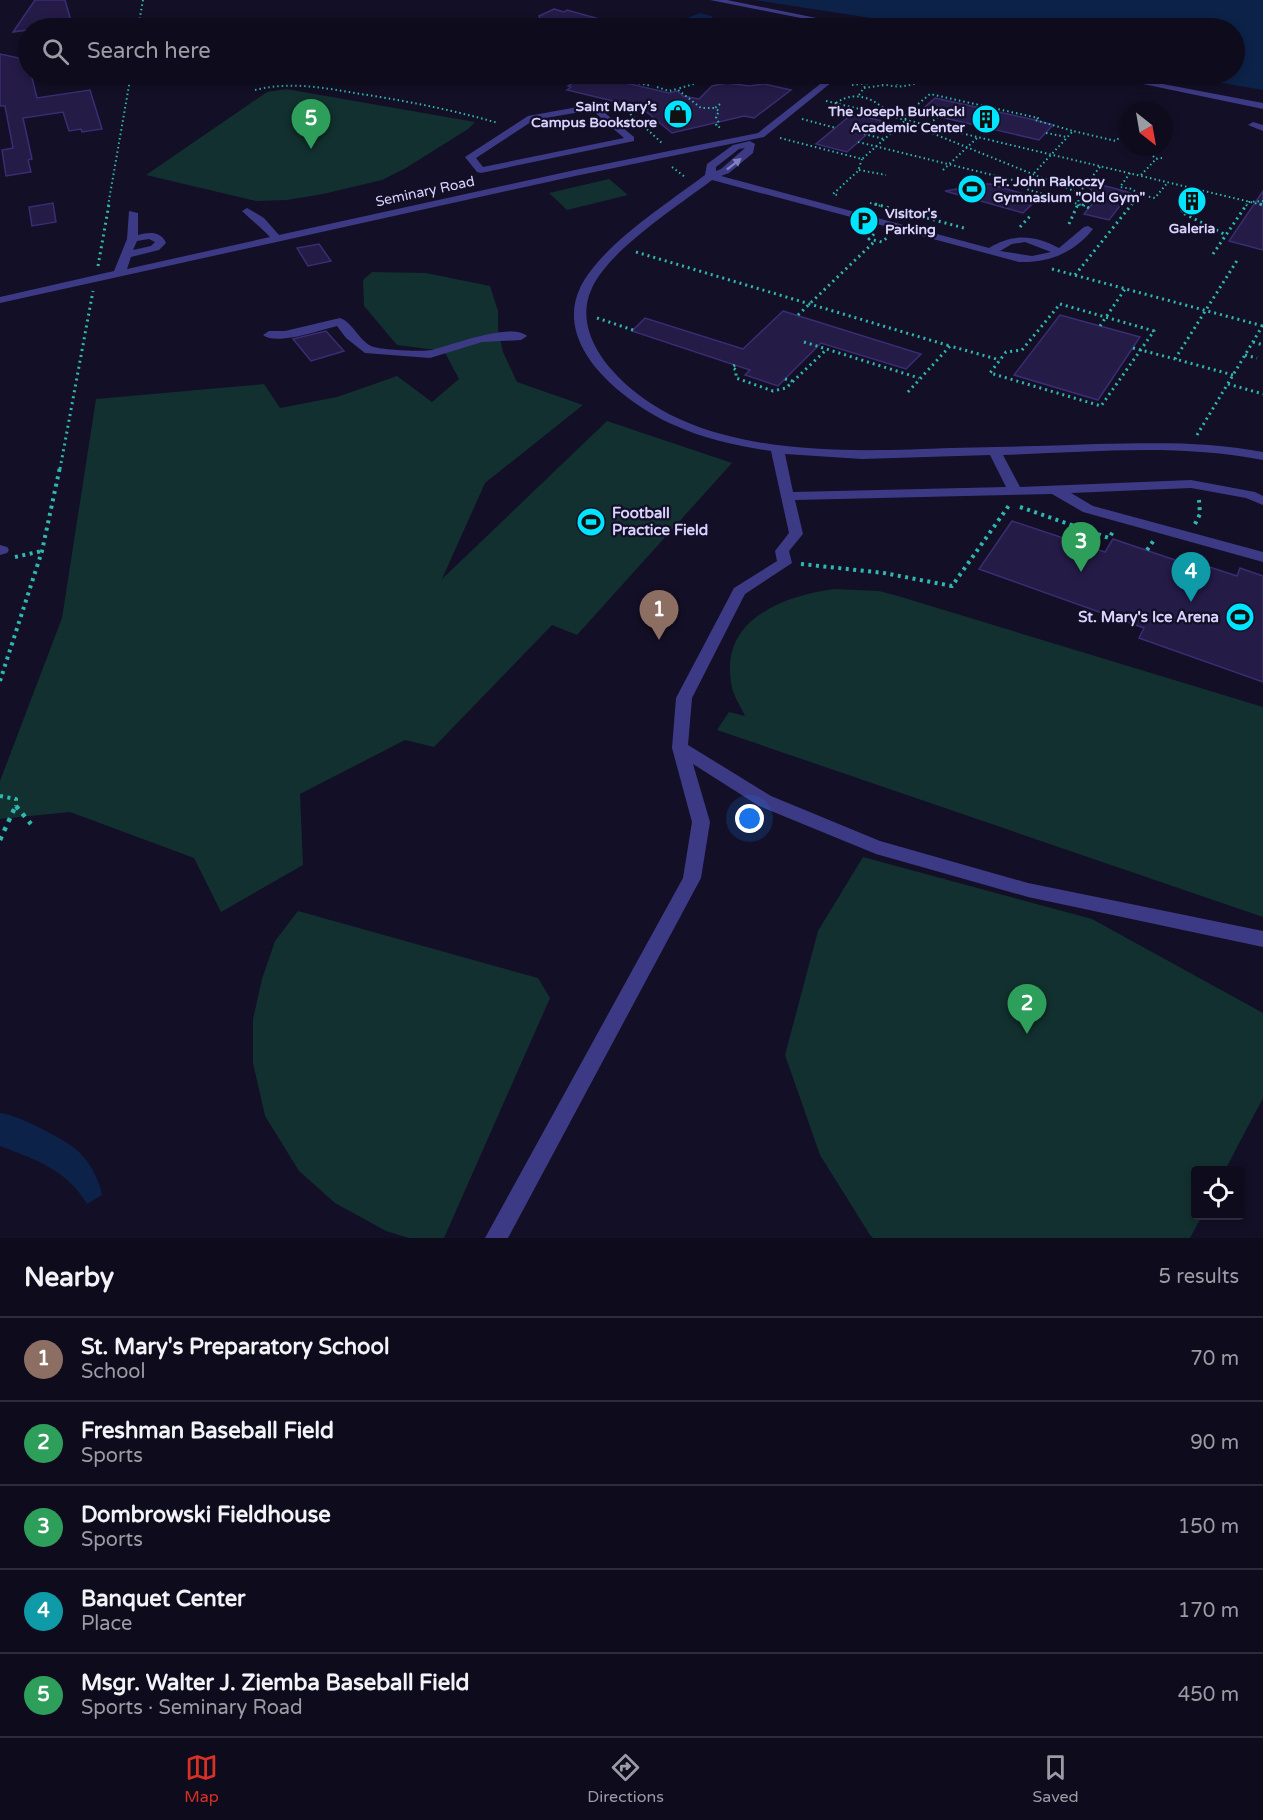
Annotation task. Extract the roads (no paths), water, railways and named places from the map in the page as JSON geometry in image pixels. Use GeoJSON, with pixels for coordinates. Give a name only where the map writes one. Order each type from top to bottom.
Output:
{"type":"FeatureCollection","features":[{"type":"Feature","properties":{"kind":"street"},"geometry":{"type":"LineString","coordinates":[[714,0],[809,18]]}},
{"type":"Feature","properties":{"kind":"street","name":"Seminary Road"},"geometry":{"type":"LineString","coordinates":[[0,300],[575,173],[761,135],[825,84]]}},
{"type":"Feature","properties":{"kind":"street"},"geometry":{"type":"LineString","coordinates":[[1150,84],[1263,106]]}},
{"type":"Feature","properties":{"kind":"street"},"geometry":{"type":"LineString","coordinates":[[631,139],[481,170],[470,157],[531,118],[594,107],[655,157]]}},
{"type":"Feature","properties":{"kind":"street"},"geometry":{"type":"LineString","coordinates":[[761,135],[750,144],[750,151],[725,171],[706,179],[621,248],[597,271],[586,286],[580,315],[585,341],[597,361],[611,377],[637,399],[694,428],[740,442],[777,449],[854,455],[1178,446],[1216,448],[1263,456]]}},
{"type":"Feature","properties":{"kind":"street"},"geometry":{"type":"LineString","coordinates":[[556,154],[575,173]]}},
{"type":"Feature","properties":{"kind":"street"},"geometry":{"type":"LineString","coordinates":[[706,179],[991,252],[1007,259],[1028,260],[1059,252],[1071,247],[1088,229]]}},
{"type":"Feature","properties":{"kind":"street"},"geometry":{"type":"LineString","coordinates":[[247,211],[260,220],[276,238]]}},
{"type":"Feature","properties":{"kind":"street"},"geometry":{"type":"LineString","coordinates":[[119,274],[132,239],[133,213]]}},
{"type":"Feature","properties":{"kind":"street"},"geometry":{"type":"LineString","coordinates":[[126,255],[149,250],[161,243],[158,238],[143,236],[132,239]]}},
{"type":"Feature","properties":{"kind":"street"},"geometry":{"type":"LineString","coordinates":[[991,252],[1011,240],[1021,238],[1035,241],[1059,252]]}},
{"type":"Feature","properties":{"kind":"street"},"geometry":{"type":"LineString","coordinates":[[149,250],[159,252],[169,263]]}},
{"type":"Feature","properties":{"kind":"street"},"geometry":{"type":"LineString","coordinates":[[269,335],[285,335],[339,322],[350,335],[369,350],[430,354],[481,338],[521,336]]}},
{"type":"Feature","properties":{"kind":"street"},"geometry":{"type":"LineString","coordinates":[[496,1238],[692,878],[701,822],[680,748],[684,698],[739,591],[785,563],[782,551],[796,534],[777,449]]}},
{"type":"Feature","properties":{"kind":"street"},"geometry":{"type":"LineString","coordinates":[[994,451],[1013,497]]}},
{"type":"Feature","properties":{"kind":"street"},"geometry":{"type":"LineString","coordinates":[[787,496],[1013,497],[1054,490],[1191,484],[1250,495],[1263,501]]}},
{"type":"Feature","properties":{"kind":"street"},"geometry":{"type":"LineString","coordinates":[[1054,490],[1088,509],[1263,557]]}},
{"type":"Feature","properties":{"kind":"street"},"geometry":{"type":"LineString","coordinates":[[680,748],[765,801],[876,847],[1028,890],[1263,939]]}},
{"type":"Feature","properties":{"kind":"water"},"geometry":{"type":"Polygon","coordinates":[[[754,0],[1263,0],[1263,90],[1228,84],[1245,84],[1245,18],[871,18],[754,0]]]}},
{"type":"Feature","properties":{"kind":"water"},"geometry":{"type":"Polygon","coordinates":[[[700,13],[714,18],[687,18],[700,13]]]}},
{"type":"Feature","properties":{"kind":"water"},"geometry":{"type":"Polygon","coordinates":[[[0,1113],[16,1117],[40,1128],[77,1150],[93,1171],[102,1195],[87,1204],[70,1182],[60,1174],[38,1161],[0,1146],[0,1113]]]}},
{"type":"Feature","properties":{"kind":"place","name":"Saint Mary’s Campus Bookstore"},"geometry":{"type":"Point","coordinates":[678,114]}},
{"type":"Feature","properties":{"kind":"place","name":"The Joseph Burkacki Academic Center"},"geometry":{"type":"Point","coordinates":[986,119]}},
{"type":"Feature","properties":{"kind":"place","name":"Msgr. Walter J. Ziemba Baseball Field"},"geometry":{"type":"Point","coordinates":[311,149]}},
{"type":"Feature","properties":{"kind":"place","name":"Fr. John Rakoczy Gymnasium \"Old Gym\""},"geometry":{"type":"Point","coordinates":[972,189]}},
{"type":"Feature","properties":{"kind":"place","name":"Galeria"},"geometry":{"type":"Point","coordinates":[1192,201]}},
{"type":"Feature","properties":{"kind":"place","name":"Visitor's Parking"},"geometry":{"type":"Point","coordinates":[864,221]}},
{"type":"Feature","properties":{"kind":"place","name":"Football Practice Field"},"geometry":{"type":"Point","coordinates":[591,522]}},
{"type":"Feature","properties":{"kind":"place","name":"Dombrowski Fieldhouse"},"geometry":{"type":"Point","coordinates":[1081,572]}},
{"type":"Feature","properties":{"kind":"place","name":"Banquet Center"},"geometry":{"type":"Point","coordinates":[1191,602]}},
{"type":"Feature","properties":{"kind":"place","name":"St. Mary's Ice Arena"},"geometry":{"type":"Point","coordinates":[1240,617]}},
{"type":"Feature","properties":{"kind":"place","name":"St. Mary's Preparatory School"},"geometry":{"type":"Point","coordinates":[659,640]}},
{"type":"Feature","properties":{"kind":"place","name":"Freshman Baseball Field"},"geometry":{"type":"Point","coordinates":[1027,1034]}}]}
